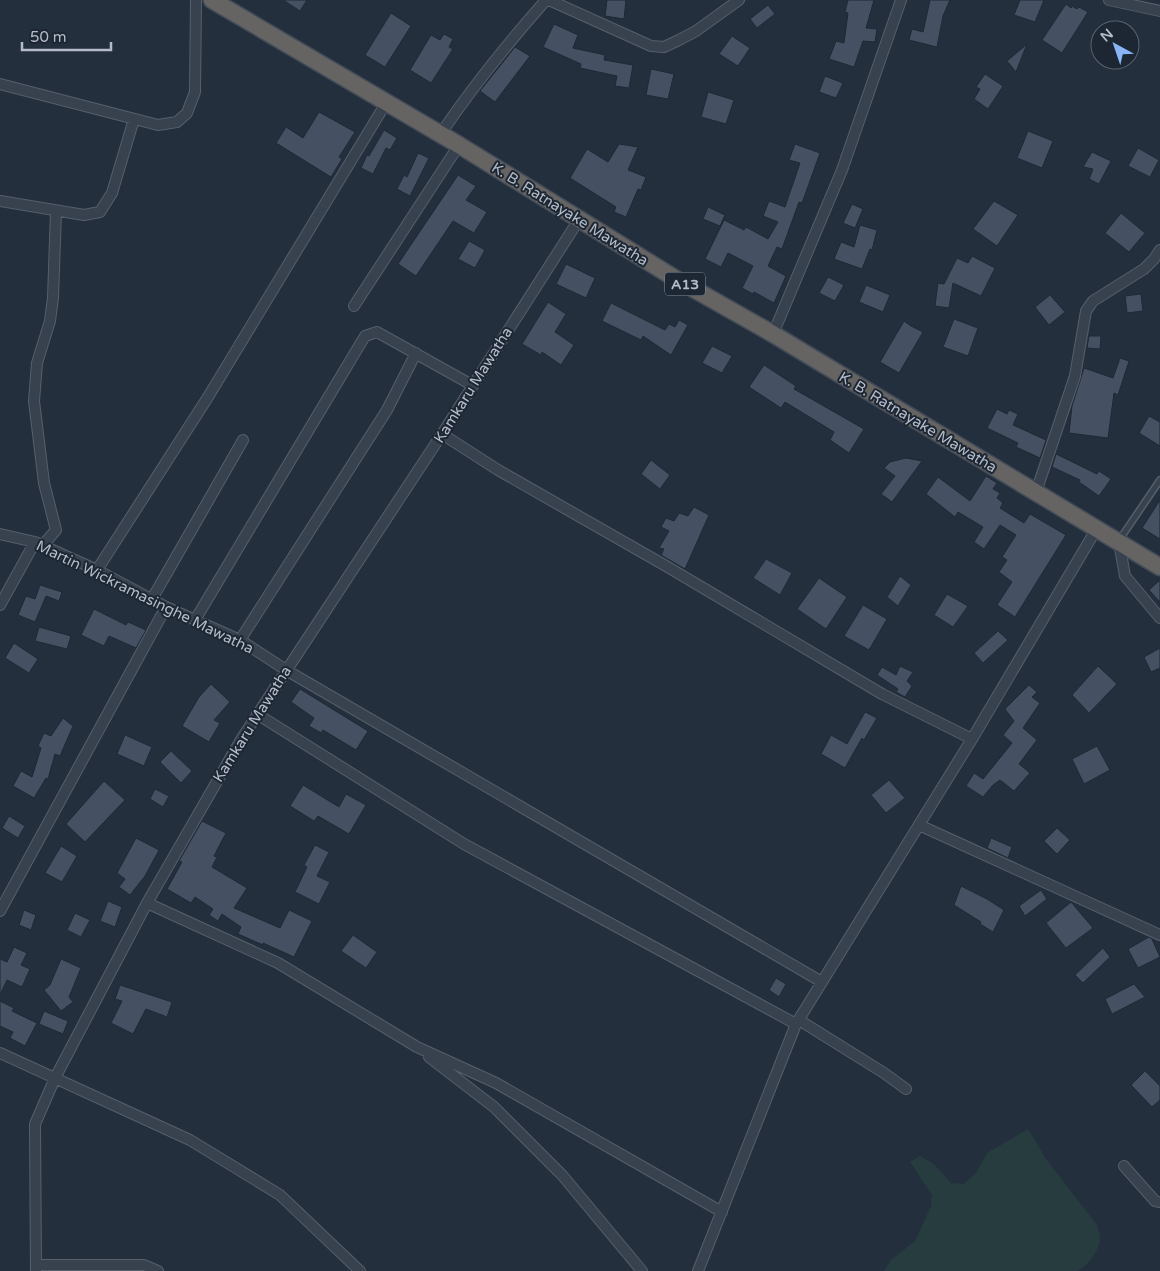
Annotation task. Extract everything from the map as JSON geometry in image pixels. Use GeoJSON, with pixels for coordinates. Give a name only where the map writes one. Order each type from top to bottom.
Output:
{"type":"FeatureCollection","features":[{"type":"Feature","properties":{"kind":"highway","name":"K. B. Ratnayake Mawatha"},"geometry":{"type":"LineString","coordinates":[[212,0],[459,145],[676,279],[773,334],[1160,567]]}},
{"type":"Feature","properties":{"kind":"street"},"geometry":{"type":"LineString","coordinates":[[0,84],[158,126],[177,122],[186,113],[195,92],[196,0]]}},
{"type":"Feature","properties":{"kind":"street"},"geometry":{"type":"LineString","coordinates":[[440,135],[465,98],[548,0],[651,46],[664,47],[696,31],[738,0]]}},
{"type":"Feature","properties":{"kind":"street"},"geometry":{"type":"LineString","coordinates":[[773,334],[842,170],[901,0]]}},
{"type":"Feature","properties":{"kind":"street"},"geometry":{"type":"LineString","coordinates":[[1109,0],[1160,11]]}},
{"type":"Feature","properties":{"kind":"street"},"geometry":{"type":"LineString","coordinates":[[96,570],[213,389],[386,103]]}},
{"type":"Feature","properties":{"kind":"street"},"geometry":{"type":"LineString","coordinates":[[0,201],[84,215],[100,212],[112,193],[134,119]]}},
{"type":"Feature","properties":{"kind":"street"},"geometry":{"type":"LineString","coordinates":[[354,306],[459,145]]}},
{"type":"Feature","properties":{"kind":"street"},"geometry":{"type":"LineString","coordinates":[[0,605],[39,543],[56,530],[44,484],[34,402],[36,363],[50,320],[53,298],[56,211]]}},
{"type":"Feature","properties":{"kind":"street","name":"Kamkaru Mawatha"},"geometry":{"type":"LineString","coordinates":[[36,1268],[35,1124],[55,1078],[147,902],[257,714],[442,434],[580,218]]}},
{"type":"Feature","properties":{"kind":"street"},"geometry":{"type":"LineString","coordinates":[[1036,492],[1075,376],[1086,311],[1093,301],[1144,269],[1160,250]]}},
{"type":"Feature","properties":{"kind":"street"},"geometry":{"type":"LineString","coordinates":[[195,620],[365,336],[377,332],[472,385]]}},
{"type":"Feature","properties":{"kind":"street"},"geometry":{"type":"LineString","coordinates":[[240,640],[387,410],[416,354]]}},
{"type":"Feature","properties":{"kind":"street"},"geometry":{"type":"LineString","coordinates":[[442,434],[498,470],[666,566],[882,694],[972,739]]}},
{"type":"Feature","properties":{"kind":"street"},"geometry":{"type":"LineString","coordinates":[[152,599],[243,440]]}},
{"type":"Feature","properties":{"kind":"street"},"geometry":{"type":"LineString","coordinates":[[698,1271],[798,1022],[972,739],[1097,528]]}},
{"type":"Feature","properties":{"kind":"street","name":"Martin Wickramasinghe Mawatha"},"geometry":{"type":"LineString","coordinates":[[0,534],[39,543],[195,620],[240,640],[286,670],[822,982]]}},
{"type":"Feature","properties":{"kind":"street"},"geometry":{"type":"LineString","coordinates":[[1119,542],[1126,576],[1160,618]]}},
{"type":"Feature","properties":{"kind":"street"},"geometry":{"type":"LineString","coordinates":[[0,911],[166,606]]}},
{"type":"Feature","properties":{"kind":"street"},"geometry":{"type":"LineString","coordinates":[[257,714],[464,844],[798,1022],[884,1073],[906,1089]]}},
{"type":"Feature","properties":{"kind":"street"},"geometry":{"type":"LineString","coordinates":[[919,825],[1160,935]]}},
{"type":"Feature","properties":{"kind":"street"},"geometry":{"type":"LineString","coordinates":[[147,902],[278,963],[417,1047],[496,1083],[722,1212]]}},
{"type":"Feature","properties":{"kind":"street"},"geometry":{"type":"LineString","coordinates":[[417,1047],[494,1108],[562,1175],[642,1271]]}},
{"type":"Feature","properties":{"kind":"street"},"geometry":{"type":"LineString","coordinates":[[0,1052],[190,1140],[280,1195],[360,1271]]}},
{"type":"Feature","properties":{"kind":"street"},"geometry":{"type":"LineString","coordinates":[[1124,1166],[1155,1202],[1160,1202]]}},
{"type":"Feature","properties":{"kind":"street"},"geometry":{"type":"LineString","coordinates":[[36,1268],[144,1265],[158,1271]]}},
{"type":"Feature","properties":{"kind":"lane"},"geometry":{"type":"LineString","coordinates":[[1119,542],[1160,480]]}},
{"type":"Feature","properties":{"kind":"green space"},"geometry":{"type":"Polygon","coordinates":[[[1028,1129],[1046,1159],[1097,1225],[1100,1242],[1096,1252],[1086,1265],[1078,1271],[884,1271],[891,1260],[915,1241],[931,1206],[932,1195],[910,1162],[920,1156],[934,1164],[951,1183],[964,1184],[976,1173],[987,1153],[1028,1129]]]}},
{"type":"Feature","properties":{"kind":"building"},"geometry":{"type":"Polygon","coordinates":[[[283,0],[307,0],[300,11],[283,0]]]}},
{"type":"Feature","properties":{"kind":"building"},"geometry":{"type":"Polygon","coordinates":[[[607,0],[626,0],[624,19],[605,16],[607,0]]]}},
{"type":"Feature","properties":{"kind":"building"},"geometry":{"type":"Polygon","coordinates":[[[848,0],[874,0],[866,28],[877,29],[875,42],[863,41],[854,67],[829,59],[836,41],[844,43],[848,13],[845,12],[848,0]]]}},
{"type":"Feature","properties":{"kind":"building"},"geometry":{"type":"Polygon","coordinates":[[[930,0],[950,0],[943,16],[937,47],[909,40],[912,29],[923,32],[930,0]]]}},
{"type":"Feature","properties":{"kind":"building"},"geometry":{"type":"Polygon","coordinates":[[[1020,0],[1044,0],[1035,22],[1014,15],[1020,0]]]}},
{"type":"Feature","properties":{"kind":"building"},"geometry":{"type":"Polygon","coordinates":[[[1066,4],[1071,8],[1072,6],[1077,9],[1079,7],[1088,12],[1062,53],[1042,40],[1066,4]]]}},
{"type":"Feature","properties":{"kind":"building"},"geometry":{"type":"Polygon","coordinates":[[[768,5],[775,14],[757,28],[750,19],[768,5]]]}},
{"type":"Feature","properties":{"kind":"building"},"geometry":{"type":"Polygon","coordinates":[[[391,13],[411,26],[385,67],[365,55],[391,13]]]}},
{"type":"Feature","properties":{"kind":"building"},"geometry":{"type":"Polygon","coordinates":[[[554,24],[578,35],[573,48],[605,55],[604,60],[633,65],[629,88],[615,86],[617,76],[580,68],[581,64],[543,47],[554,24]]]}},
{"type":"Feature","properties":{"kind":"building"},"geometry":{"type":"Polygon","coordinates":[[[444,34],[453,39],[449,47],[453,49],[431,83],[410,70],[431,35],[440,40],[444,34]]]}},
{"type":"Feature","properties":{"kind":"building"},"geometry":{"type":"Polygon","coordinates":[[[732,36],[750,48],[738,66],[719,54],[732,36]]]}},
{"type":"Feature","properties":{"kind":"building"},"geometry":{"type":"Polygon","coordinates":[[[1027,44],[1016,72],[1007,61],[1027,44]]]}},
{"type":"Feature","properties":{"kind":"building"},"geometry":{"type":"Polygon","coordinates":[[[515,47],[530,56],[495,102],[480,91],[515,47]]]}},
{"type":"Feature","properties":{"kind":"building"},"geometry":{"type":"Polygon","coordinates":[[[651,69],[674,74],[668,99],[646,95],[651,69]]]}},
{"type":"Feature","properties":{"kind":"building"},"geometry":{"type":"Polygon","coordinates":[[[985,74],[1003,86],[988,109],[974,99],[980,89],[976,87],[985,74]]]}},
{"type":"Feature","properties":{"kind":"building"},"geometry":{"type":"Polygon","coordinates":[[[825,76],[843,83],[836,98],[819,92],[825,76]]]}},
{"type":"Feature","properties":{"kind":"building"},"geometry":{"type":"Polygon","coordinates":[[[708,92],[734,100],[726,124],[701,117],[708,92]]]}},
{"type":"Feature","properties":{"kind":"building"},"geometry":{"type":"Polygon","coordinates":[[[319,112],[355,132],[339,157],[342,159],[331,177],[276,143],[286,127],[303,138],[319,112]]]}},
{"type":"Feature","properties":{"kind":"building"},"geometry":{"type":"Polygon","coordinates":[[[384,130],[397,138],[390,150],[386,148],[373,174],[361,168],[367,155],[369,156],[384,130]]]}},
{"type":"Feature","properties":{"kind":"building"},"geometry":{"type":"Polygon","coordinates":[[[1028,131],[1053,141],[1042,168],[1017,158],[1028,131]]]}},
{"type":"Feature","properties":{"kind":"building"},"geometry":{"type":"Polygon","coordinates":[[[619,144],[638,147],[628,170],[646,177],[641,190],[638,189],[626,217],[614,212],[616,207],[570,178],[587,149],[608,162],[619,144]]]}},
{"type":"Feature","properties":{"kind":"building"},"geometry":{"type":"Polygon","coordinates":[[[795,144],[820,153],[802,203],[799,202],[782,249],[777,247],[768,266],[786,276],[774,303],[742,288],[753,266],[728,253],[721,267],[705,259],[724,220],[744,230],[746,227],[768,239],[778,222],[763,216],[769,201],[785,207],[800,163],[789,160],[795,144]]]}},
{"type":"Feature","properties":{"kind":"building"},"geometry":{"type":"Polygon","coordinates":[[[1138,148],[1159,160],[1150,177],[1128,166],[1138,148]]]}},
{"type":"Feature","properties":{"kind":"building"},"geometry":{"type":"Polygon","coordinates":[[[1092,152],[1111,161],[1099,184],[1089,179],[1093,169],[1083,167],[1092,152]]]}},
{"type":"Feature","properties":{"kind":"building"},"geometry":{"type":"Polygon","coordinates":[[[418,153],[429,158],[410,196],[397,189],[404,175],[407,177],[418,153]]]}},
{"type":"Feature","properties":{"kind":"building"},"geometry":{"type":"Polygon","coordinates":[[[458,175],[476,186],[466,200],[487,212],[474,233],[453,221],[416,276],[398,264],[458,175]]]}},
{"type":"Feature","properties":{"kind":"building"},"geometry":{"type":"Polygon","coordinates":[[[994,201],[1018,215],[997,246],[973,229],[994,201]]]}},
{"type":"Feature","properties":{"kind":"building"},"geometry":{"type":"Polygon","coordinates":[[[852,204],[863,209],[855,228],[843,223],[852,204]]]}},
{"type":"Feature","properties":{"kind":"building"},"geometry":{"type":"Polygon","coordinates":[[[708,207],[725,215],[720,226],[703,219],[708,207]]]}},
{"type":"Feature","properties":{"kind":"building"},"geometry":{"type":"Polygon","coordinates":[[[1121,213],[1145,233],[1129,252],[1105,233],[1121,213]]]}},
{"type":"Feature","properties":{"kind":"building"},"geometry":{"type":"Polygon","coordinates":[[[860,225],[877,230],[872,250],[870,249],[862,269],[834,259],[841,242],[854,247],[860,225]]]}},
{"type":"Feature","properties":{"kind":"building"},"geometry":{"type":"Polygon","coordinates":[[[469,241],[485,250],[475,268],[458,259],[469,241]]]}},
{"type":"Feature","properties":{"kind":"building"},"geometry":{"type":"Polygon","coordinates":[[[972,256],[995,268],[981,296],[953,283],[949,308],[935,306],[938,283],[944,284],[957,258],[968,263],[972,256]]]}},
{"type":"Feature","properties":{"kind":"building"},"geometry":{"type":"Polygon","coordinates":[[[566,264],[595,278],[586,298],[556,284],[566,264]]]}},
{"type":"Feature","properties":{"kind":"building"},"geometry":{"type":"Polygon","coordinates":[[[828,277],[844,285],[835,301],[819,293],[828,277]]]}},
{"type":"Feature","properties":{"kind":"building"},"geometry":{"type":"Polygon","coordinates":[[[866,285],[890,295],[883,312],[859,302],[866,285]]]}},
{"type":"Feature","properties":{"kind":"building"},"geometry":{"type":"Polygon","coordinates":[[[1141,294],[1143,311],[1127,313],[1125,296],[1141,294]]]}},
{"type":"Feature","properties":{"kind":"building"},"geometry":{"type":"Polygon","coordinates":[[[1050,295],[1065,312],[1049,325],[1035,307],[1050,295]]]}},
{"type":"Feature","properties":{"kind":"building"},"geometry":{"type":"Polygon","coordinates":[[[548,302],[566,314],[555,332],[574,345],[561,365],[542,352],[541,355],[522,344],[548,302]]]}},
{"type":"Feature","properties":{"kind":"building"},"geometry":{"type":"Polygon","coordinates":[[[611,303],[665,330],[669,324],[675,327],[679,320],[688,325],[671,355],[643,336],[641,340],[602,321],[611,303]]]}},
{"type":"Feature","properties":{"kind":"building"},"geometry":{"type":"Polygon","coordinates":[[[954,319],[978,328],[968,356],[943,347],[954,319]]]}},
{"type":"Feature","properties":{"kind":"building"},"geometry":{"type":"Polygon","coordinates":[[[904,321],[923,332],[899,373],[880,362],[904,321]]]}},
{"type":"Feature","properties":{"kind":"building"},"geometry":{"type":"Polygon","coordinates":[[[1089,336],[1101,336],[1100,349],[1087,348],[1089,336]]]}},
{"type":"Feature","properties":{"kind":"building"},"geometry":{"type":"Polygon","coordinates":[[[712,346],[732,356],[722,373],[702,363],[712,346]]]}},
{"type":"Feature","properties":{"kind":"building"},"geometry":{"type":"Polygon","coordinates":[[[1120,358],[1129,361],[1118,395],[1114,393],[1108,438],[1069,433],[1072,406],[1084,368],[1113,378],[1120,358]]]}},
{"type":"Feature","properties":{"kind":"building"},"geometry":{"type":"Polygon","coordinates":[[[764,365],[796,386],[794,389],[864,429],[849,453],[830,440],[834,432],[785,402],[781,408],[749,387],[764,365]]]}},
{"type":"Feature","properties":{"kind":"building"},"geometry":{"type":"Polygon","coordinates":[[[997,409],[1007,414],[1009,410],[1018,414],[1013,425],[1046,440],[1040,458],[1016,447],[1018,443],[987,428],[997,409]]]}},
{"type":"Feature","properties":{"kind":"building"},"geometry":{"type":"Polygon","coordinates":[[[1149,416],[1160,422],[1160,446],[1139,433],[1149,416]]]}},
{"type":"Feature","properties":{"kind":"building"},"geometry":{"type":"Polygon","coordinates":[[[1056,454],[1097,474],[1099,471],[1111,479],[1099,496],[1079,482],[1080,480],[1052,467],[1056,454]]]}},
{"type":"Feature","properties":{"kind":"building"},"geometry":{"type":"Polygon","coordinates":[[[906,458],[922,461],[892,502],[881,494],[895,476],[884,468],[890,462],[906,458]]]}},
{"type":"Feature","properties":{"kind":"building"},"geometry":{"type":"Polygon","coordinates":[[[651,460],[670,475],[660,489],[641,474],[651,460]]]}},
{"type":"Feature","properties":{"kind":"building"},"geometry":{"type":"Polygon","coordinates":[[[986,476],[997,483],[993,489],[1000,493],[997,498],[1003,503],[1000,508],[1024,523],[1030,514],[1066,535],[1015,617],[997,605],[1012,582],[999,572],[1007,560],[1002,557],[1016,535],[1000,525],[984,549],[974,542],[983,527],[958,512],[955,517],[926,494],[938,477],[970,501],[986,476]]]}},
{"type":"Feature","properties":{"kind":"building"},"geometry":{"type":"Polygon","coordinates":[[[1160,500],[1160,539],[1142,528],[1160,500]]]}},
{"type":"Feature","properties":{"kind":"building"},"geometry":{"type":"Polygon","coordinates":[[[694,507],[709,515],[685,569],[661,555],[664,549],[659,548],[669,531],[661,527],[666,518],[674,521],[679,513],[688,516],[694,507]]]}},
{"type":"Feature","properties":{"kind":"building"},"geometry":{"type":"Polygon","coordinates":[[[766,559],[792,573],[780,595],[753,578],[766,559]]]}},
{"type":"Feature","properties":{"kind":"building"},"geometry":{"type":"Polygon","coordinates":[[[900,576],[911,585],[898,606],[887,597],[900,576]]]}},
{"type":"Feature","properties":{"kind":"building"},"geometry":{"type":"Polygon","coordinates":[[[819,578],[847,597],[826,629],[797,609],[819,578]]]}},
{"type":"Feature","properties":{"kind":"building"},"geometry":{"type":"Polygon","coordinates":[[[1160,580],[1160,602],[1149,590],[1160,580]]]}},
{"type":"Feature","properties":{"kind":"building"},"geometry":{"type":"Polygon","coordinates":[[[40,585],[62,592],[59,601],[46,596],[35,622],[18,615],[26,596],[35,599],[40,585]]]}},
{"type":"Feature","properties":{"kind":"building"},"geometry":{"type":"Polygon","coordinates":[[[947,594],[968,606],[953,627],[934,615],[947,594]]]}},
{"type":"Feature","properties":{"kind":"building"},"geometry":{"type":"Polygon","coordinates":[[[863,605],[887,619],[869,650],[844,636],[863,605]]]}},
{"type":"Feature","properties":{"kind":"building"},"geometry":{"type":"Polygon","coordinates":[[[94,609],[126,625],[128,622],[146,630],[136,648],[109,636],[104,646],[81,635],[94,609]]]}},
{"type":"Feature","properties":{"kind":"building"},"geometry":{"type":"Polygon","coordinates":[[[39,627],[71,636],[67,649],[35,641],[39,627]]]}},
{"type":"Feature","properties":{"kind":"building"},"geometry":{"type":"Polygon","coordinates":[[[998,631],[1008,640],[983,663],[974,653],[998,631]]]}},
{"type":"Feature","properties":{"kind":"building"},"geometry":{"type":"Polygon","coordinates":[[[14,643],[38,659],[29,673],[5,658],[14,643]]]}},
{"type":"Feature","properties":{"kind":"building"},"geometry":{"type":"Polygon","coordinates":[[[1160,648],[1160,668],[1151,672],[1144,657],[1160,648]]]}},
{"type":"Feature","properties":{"kind":"building"},"geometry":{"type":"Polygon","coordinates":[[[900,666],[913,672],[907,681],[912,686],[905,697],[896,692],[898,689],[877,675],[882,667],[896,675],[900,666]]]}},
{"type":"Feature","properties":{"kind":"building"},"geometry":{"type":"Polygon","coordinates":[[[1098,666],[1117,684],[1089,713],[1072,695],[1098,666]]]}},
{"type":"Feature","properties":{"kind":"building"},"geometry":{"type":"Polygon","coordinates":[[[211,684],[230,702],[214,720],[220,723],[209,742],[182,726],[199,697],[211,684]]]}},
{"type":"Feature","properties":{"kind":"building"},"geometry":{"type":"Polygon","coordinates":[[[1029,685],[1037,692],[1032,697],[1040,703],[1023,728],[1037,740],[1019,764],[1030,773],[1014,791],[1000,780],[983,797],[966,786],[974,773],[983,779],[1012,743],[1003,735],[1014,721],[1005,709],[1029,685]]]}},
{"type":"Feature","properties":{"kind":"building"},"geometry":{"type":"Polygon","coordinates":[[[300,689],[368,731],[356,750],[323,730],[321,733],[309,726],[314,718],[291,702],[300,689]]]}},
{"type":"Feature","properties":{"kind":"building"},"geometry":{"type":"Polygon","coordinates":[[[865,712],[877,718],[864,740],[862,738],[845,768],[821,754],[831,735],[847,744],[865,712]]]}},
{"type":"Feature","properties":{"kind":"building"},"geometry":{"type":"Polygon","coordinates":[[[63,718],[73,726],[60,756],[55,754],[48,779],[46,778],[34,798],[13,786],[21,771],[32,777],[41,748],[38,746],[44,733],[51,736],[63,718]]]}},
{"type":"Feature","properties":{"kind":"building"},"geometry":{"type":"Polygon","coordinates":[[[125,735],[152,747],[144,766],[117,754],[125,735]]]}},
{"type":"Feature","properties":{"kind":"building"},"geometry":{"type":"Polygon","coordinates":[[[1097,746],[1110,770],[1084,784],[1072,759],[1097,746]]]}},
{"type":"Feature","properties":{"kind":"building"},"geometry":{"type":"Polygon","coordinates":[[[171,751],[192,771],[181,783],[160,762],[171,751]]]}},
{"type":"Feature","properties":{"kind":"building"},"geometry":{"type":"Polygon","coordinates":[[[889,780],[905,798],[886,813],[871,795],[889,780]]]}},
{"type":"Feature","properties":{"kind":"building"},"geometry":{"type":"Polygon","coordinates":[[[104,781],[125,800],[85,842],[66,824],[104,781]]]}},
{"type":"Feature","properties":{"kind":"building"},"geometry":{"type":"Polygon","coordinates":[[[303,785],[339,807],[346,794],[366,805],[349,834],[318,816],[314,821],[290,806],[303,785]]]}},
{"type":"Feature","properties":{"kind":"building"},"geometry":{"type":"Polygon","coordinates":[[[155,789],[169,796],[163,807],[150,799],[155,789]]]}},
{"type":"Feature","properties":{"kind":"building"},"geometry":{"type":"Polygon","coordinates":[[[9,816],[25,826],[18,838],[2,828],[9,816]]]}},
{"type":"Feature","properties":{"kind":"building"},"geometry":{"type":"Polygon","coordinates":[[[202,821],[226,833],[214,856],[217,857],[212,867],[247,888],[234,908],[280,928],[289,910],[312,921],[294,957],[238,934],[241,927],[222,914],[218,921],[209,915],[213,909],[195,897],[191,903],[167,889],[182,862],[179,861],[202,821]]]}},
{"type":"Feature","properties":{"kind":"building"},"geometry":{"type":"Polygon","coordinates":[[[1057,828],[1070,840],[1057,854],[1044,841],[1057,828]]]}},
{"type":"Feature","properties":{"kind":"building"},"geometry":{"type":"Polygon","coordinates":[[[136,838],[159,850],[145,876],[130,895],[119,887],[125,879],[117,873],[136,838]]]}},
{"type":"Feature","properties":{"kind":"building"},"geometry":{"type":"Polygon","coordinates":[[[991,838],[1012,847],[1008,858],[987,848],[991,838]]]}},
{"type":"Feature","properties":{"kind":"building"},"geometry":{"type":"Polygon","coordinates":[[[315,845],[329,852],[317,876],[330,882],[319,904],[295,892],[307,867],[304,865],[315,845]]]}},
{"type":"Feature","properties":{"kind":"building"},"geometry":{"type":"Polygon","coordinates":[[[61,846],[77,856],[62,882],[45,873],[61,846]]]}},
{"type":"Feature","properties":{"kind":"building"},"geometry":{"type":"Polygon","coordinates":[[[961,886],[1004,910],[993,932],[954,905],[961,886]]]}},
{"type":"Feature","properties":{"kind":"building"},"geometry":{"type":"Polygon","coordinates":[[[1041,890],[1047,899],[1025,916],[1019,906],[1041,890]]]}},
{"type":"Feature","properties":{"kind":"building"},"geometry":{"type":"Polygon","coordinates":[[[108,901],[122,907],[115,927],[100,921],[108,901]]]}},
{"type":"Feature","properties":{"kind":"building"},"geometry":{"type":"Polygon","coordinates":[[[1071,902],[1093,928],[1066,948],[1046,923],[1071,902]]]}},
{"type":"Feature","properties":{"kind":"building"},"geometry":{"type":"Polygon","coordinates":[[[24,910],[36,915],[31,930],[19,925],[24,910]]]}},
{"type":"Feature","properties":{"kind":"building"},"geometry":{"type":"Polygon","coordinates":[[[75,913],[90,920],[81,937],[67,930],[75,913]]]}},
{"type":"Feature","properties":{"kind":"building"},"geometry":{"type":"Polygon","coordinates":[[[353,935],[377,952],[366,968],[341,951],[353,935]]]}},
{"type":"Feature","properties":{"kind":"building"},"geometry":{"type":"Polygon","coordinates":[[[1149,937],[1152,939],[1160,957],[1138,968],[1128,949],[1149,937]]]}},
{"type":"Feature","properties":{"kind":"building"},"geometry":{"type":"Polygon","coordinates":[[[14,947],[27,953],[21,965],[30,969],[22,987],[7,980],[0,995],[0,959],[7,962],[14,947]]]}},
{"type":"Feature","properties":{"kind":"building"},"geometry":{"type":"Polygon","coordinates":[[[1103,948],[1110,957],[1083,983],[1075,975],[1103,948]]]}},
{"type":"Feature","properties":{"kind":"building"},"geometry":{"type":"Polygon","coordinates":[[[61,959],[81,968],[69,997],[73,1002],[61,1011],[44,990],[50,985],[61,959]]]}},
{"type":"Feature","properties":{"kind":"building"},"geometry":{"type":"Polygon","coordinates":[[[776,978],[786,984],[779,997],[769,990],[776,978]]]}},
{"type":"Feature","properties":{"kind":"building"},"geometry":{"type":"Polygon","coordinates":[[[1134,984],[1145,997],[1112,1014],[1105,999],[1134,984]]]}},
{"type":"Feature","properties":{"kind":"building"},"geometry":{"type":"Polygon","coordinates":[[[120,985],[172,1002],[167,1017],[146,1009],[133,1034],[111,1023],[122,1001],[115,999],[120,985]]]}},
{"type":"Feature","properties":{"kind":"building"},"geometry":{"type":"Polygon","coordinates":[[[0,1001],[14,1008],[12,1011],[37,1023],[25,1046],[10,1038],[13,1032],[0,1026],[0,1001]]]}},
{"type":"Feature","properties":{"kind":"building"},"geometry":{"type":"Polygon","coordinates":[[[44,1011],[68,1021],[63,1034],[39,1024],[44,1011]]]}},
{"type":"Feature","properties":{"kind":"building"},"geometry":{"type":"Polygon","coordinates":[[[1145,1071],[1160,1086],[1160,1100],[1152,1107],[1131,1085],[1145,1071]]]}}]}
